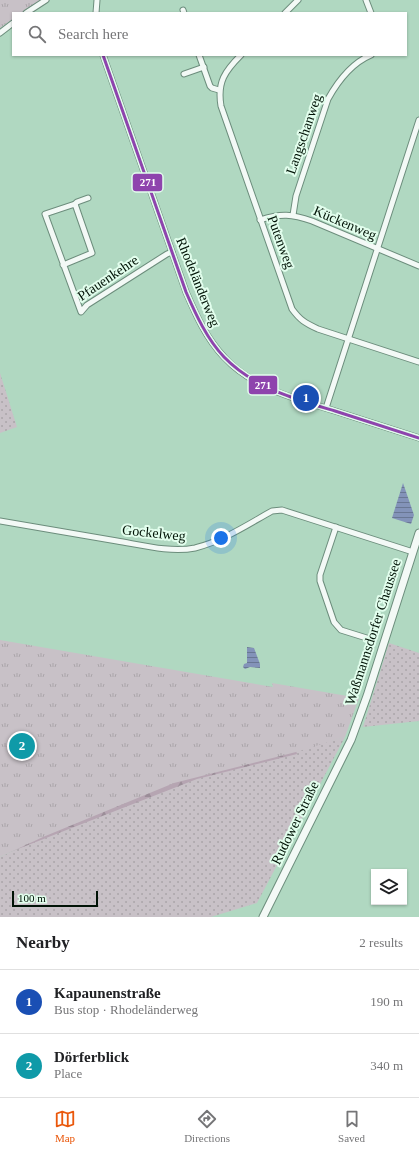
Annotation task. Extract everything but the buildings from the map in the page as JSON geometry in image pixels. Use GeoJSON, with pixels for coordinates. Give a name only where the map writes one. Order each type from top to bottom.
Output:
{"type":"FeatureCollection","features":[{"type":"Feature","properties":{"kind":"street"},"geometry":{"type":"LineString","coordinates":[[28,12],[46,0]]}},
{"type":"Feature","properties":{"kind":"street"},"geometry":{"type":"LineString","coordinates":[[96,12],[97,0]]}},
{"type":"Feature","properties":{"kind":"street"},"geometry":{"type":"LineString","coordinates":[[285,12],[298,0]]}},
{"type":"Feature","properties":{"kind":"street"},"geometry":{"type":"LineString","coordinates":[[366,0],[371,12]]}},
{"type":"Feature","properties":{"kind":"street"},"geometry":{"type":"LineString","coordinates":[[0,33],[12,24]]}},
{"type":"Feature","properties":{"kind":"street","name":"Rhodeländerweg"},"geometry":{"type":"LineString","coordinates":[[103,56],[172,252],[196,314],[207,336],[224,358],[244,374],[283,394],[419,438]]}},
{"type":"Feature","properties":{"kind":"street"},"geometry":{"type":"LineString","coordinates":[[199,56],[210,86],[219,90]]}},
{"type":"Feature","properties":{"kind":"street","name":"Putenweg"},"geometry":{"type":"LineString","coordinates":[[240,56],[226,71],[222,78],[219,90],[222,113],[292,308],[306,324],[419,362]]}},
{"type":"Feature","properties":{"kind":"street","name":"Langschanweg"},"geometry":{"type":"LineString","coordinates":[[292,215],[296,196],[328,98],[353,66],[369,56]]}},
{"type":"Feature","properties":{"kind":"street"},"geometry":{"type":"LineString","coordinates":[[184,74],[204,67]]}},
{"type":"Feature","properties":{"kind":"street"},"geometry":{"type":"LineString","coordinates":[[326,408],[419,120]]}},
{"type":"Feature","properties":{"kind":"street"},"geometry":{"type":"LineString","coordinates":[[75,204],[88,198]]}},
{"type":"Feature","properties":{"kind":"street","name":"Pfauenkehre"},"geometry":{"type":"LineString","coordinates":[[63,265],[92,254],[75,204],[45,214],[63,265],[81,312],[87,305],[172,252]]}},
{"type":"Feature","properties":{"kind":"street","name":"Kückenweg"},"geometry":{"type":"LineString","coordinates":[[260,220],[279,215],[292,215],[312,221],[419,266]]}},
{"type":"Feature","properties":{"kind":"street","name":"Gockelweg"},"geometry":{"type":"LineString","coordinates":[[0,521],[176,550],[194,548],[220,540],[272,511],[277,510],[286,511],[413,552]]}},
{"type":"Feature","properties":{"kind":"street"},"geometry":{"type":"LineString","coordinates":[[336,527],[320,575],[320,581],[337,627],[341,630],[373,640]]}},
{"type":"Feature","properties":{"kind":"street","name":"Waßmannsdorfer Chaussee"},"geometry":{"type":"LineString","coordinates":[[351,740],[367,696],[419,533]]}},
{"type":"Feature","properties":{"kind":"street","name":"Rudower Straße"},"geometry":{"type":"LineString","coordinates":[[263,917],[351,740]]}},
{"type":"Feature","properties":{"kind":"green space"},"geometry":{"type":"Polygon","coordinates":[[[0,0],[42,0],[24,12],[12,12],[12,20],[0,28],[0,0]]]}},
{"type":"Feature","properties":{"kind":"green space"},"geometry":{"type":"Polygon","coordinates":[[[0,373],[17,427],[0,433],[0,373]]]}},
{"type":"Feature","properties":{"kind":"green space"},"geometry":{"type":"Polygon","coordinates":[[[0,640],[273,687],[272,683],[359,698],[345,737],[296,752],[174,783],[43,837],[0,857],[0,640]]]}},
{"type":"Feature","properties":{"kind":"green space"},"geometry":{"type":"Polygon","coordinates":[[[389,643],[419,653],[419,721],[363,727],[389,643]]]}},
{"type":"Feature","properties":{"kind":"green space"},"geometry":{"type":"Polygon","coordinates":[[[345,737],[257,903],[211,917],[0,917],[0,857],[43,837],[174,783],[345,737]]]}},
{"type":"Feature","properties":{"kind":"green space"},"geometry":{"type":"Polygon","coordinates":[[[295,747],[297,754],[197,779],[0,856],[65,810],[295,747]]]}},
{"type":"Feature","properties":{"kind":"water"},"geometry":{"type":"Polygon","coordinates":[[[403,483],[414,515],[411,524],[392,518],[403,483]]]}},
{"type":"Feature","properties":{"kind":"water"},"geometry":{"type":"Polygon","coordinates":[[[247,647],[254,648],[260,668],[250,667],[245,669],[243,667],[244,664],[247,663],[247,647]]]}},
{"type":"Feature","properties":{"kind":"transit line","name":"271"},"geometry":{"type":"LineString","coordinates":[[103,56],[186,292],[202,326],[218,350],[236,368],[262,385],[290,397],[419,438]]}},
{"type":"Feature","properties":{"kind":"place","name":"Kapaunenstraße"},"geometry":{"type":"Point","coordinates":[306,398]}},
{"type":"Feature","properties":{"kind":"place","name":"Dörferblick"},"geometry":{"type":"Point","coordinates":[22,746]}}]}
